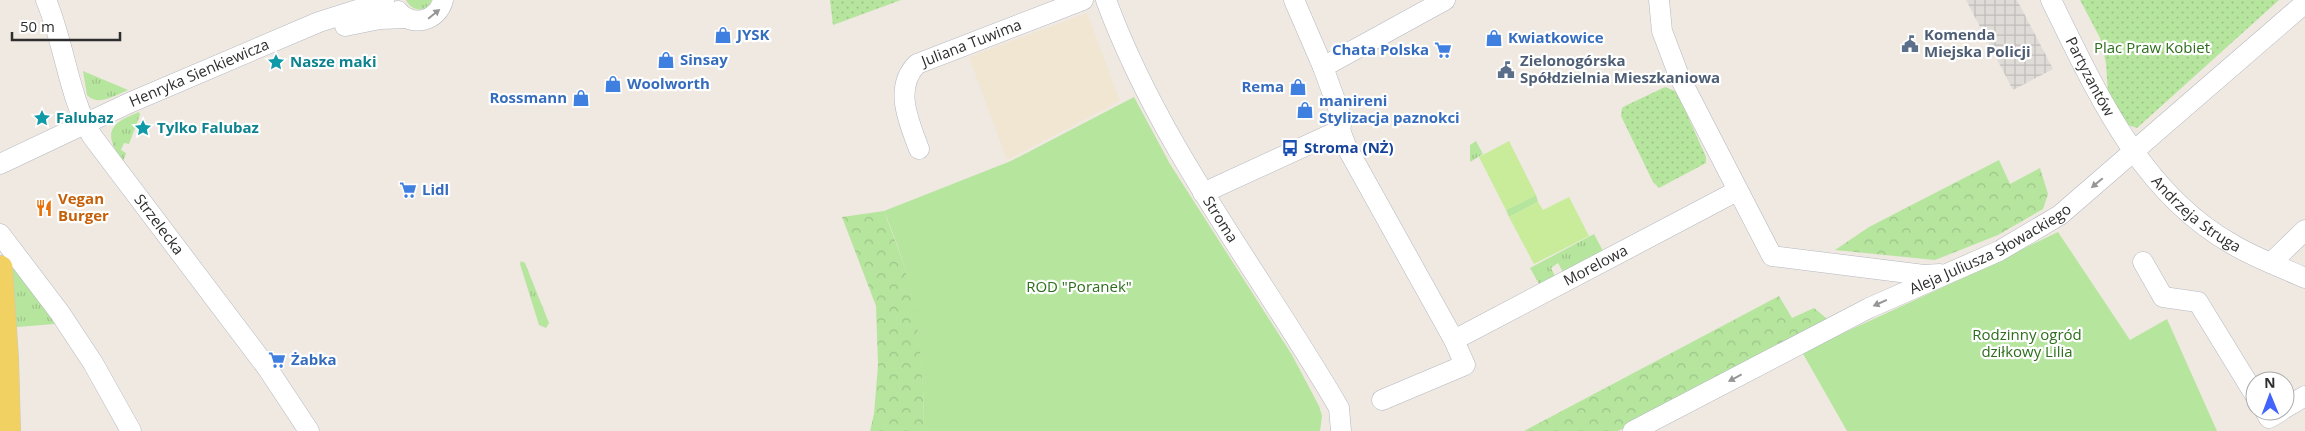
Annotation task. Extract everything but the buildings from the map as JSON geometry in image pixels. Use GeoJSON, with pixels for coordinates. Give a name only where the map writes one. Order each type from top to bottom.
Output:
{"type":"FeatureCollection","features":[{"type":"Feature","properties":{"kind":"main road"},"geometry":{"type":"LineString","coordinates":[[0,268],[6,350],[8,431]]}},
{"type":"Feature","properties":{"kind":"street","name":"Strzelecka"},"geometry":{"type":"LineString","coordinates":[[46,0],[63,47],[74,96],[84,123],[109,162],[268,369],[309,431]]}},
{"type":"Feature","properties":{"kind":"street","name":"Henryka Sienkiewicza"},"geometry":{"type":"LineString","coordinates":[[0,164],[84,123],[319,22],[384,0]]}},
{"type":"Feature","properties":{"kind":"street"},"geometry":{"type":"LineString","coordinates":[[393,0],[396,8],[407,18]]}},
{"type":"Feature","properties":{"kind":"street","name":"Henryka Sienkiewicza"},"geometry":{"type":"LineString","coordinates":[[289,36],[380,19],[407,18],[416,21],[429,18],[439,10],[444,0]]}},
{"type":"Feature","properties":{"kind":"street","name":"Juliana Tuwima"},"geometry":{"type":"LineString","coordinates":[[919,148],[906,113],[904,100],[907,78],[910,71],[917,64],[1083,0]]}},
{"type":"Feature","properties":{"kind":"street","name":"Stroma"},"geometry":{"type":"LineString","coordinates":[[1106,0],[1145,92],[1203,193],[1340,408],[1341,431]]}},
{"type":"Feature","properties":{"kind":"street"},"geometry":{"type":"LineString","coordinates":[[1294,0],[1323,67],[1342,119],[1340,130],[1346,146],[1454,340],[1465,365],[1382,400]]}},
{"type":"Feature","properties":{"kind":"street"},"geometry":{"type":"LineString","coordinates":[[1323,67],[1445,0]]}},
{"type":"Feature","properties":{"kind":"street"},"geometry":{"type":"LineString","coordinates":[[1659,0],[1662,31],[1669,52],[1737,191],[1772,256],[1924,275],[1947,274]]}},
{"type":"Feature","properties":{"kind":"street","name":"Partyzantów"},"geometry":{"type":"LineString","coordinates":[[2051,0],[2098,94],[2134,151]]}},
{"type":"Feature","properties":{"kind":"street","name":"Aleja Juliusza Słowackiego"},"geometry":{"type":"LineString","coordinates":[[1633,431],[1869,308],[1999,251],[2060,216],[2305,3]]}},
{"type":"Feature","properties":{"kind":"street"},"geometry":{"type":"LineString","coordinates":[[1203,193],[1340,130]]}},
{"type":"Feature","properties":{"kind":"street","name":"Andrzeja Struga"},"geometry":{"type":"LineString","coordinates":[[2134,151],[2164,192],[2196,220],[2232,244],[2305,278]]}},
{"type":"Feature","properties":{"kind":"street","name":"Morelowa"},"geometry":{"type":"LineString","coordinates":[[1454,340],[1737,191]]}},
{"type":"Feature","properties":{"kind":"street"},"geometry":{"type":"LineString","coordinates":[[2271,263],[2305,230]]}},
{"type":"Feature","properties":{"kind":"street"},"geometry":{"type":"LineString","coordinates":[[0,234],[60,313],[93,363],[132,431]]}},
{"type":"Feature","properties":{"kind":"street"},"geometry":{"type":"LineString","coordinates":[[2143,262],[2163,298],[2198,302],[2245,379]]}},
{"type":"Feature","properties":{"kind":"shaded area"},"geometry":{"type":"Polygon","coordinates":[[[1966,0],[2017,0],[2053,69],[2013,90],[1966,0]]]}},
{"type":"Feature","properties":{"kind":"shaded area"},"geometry":{"type":"Polygon","coordinates":[[[1087,13],[1120,101],[1007,160],[969,57],[1087,13]]]}},
{"type":"Feature","properties":{"kind":"green space"},"geometry":{"type":"Polygon","coordinates":[[[406,0],[432,0],[423,9],[415,9],[406,0]]]}},
{"type":"Feature","properties":{"kind":"green space"},"geometry":{"type":"Polygon","coordinates":[[[830,0],[901,0],[833,25],[830,0]]]}},
{"type":"Feature","properties":{"kind":"green space","name":"Plac Praw Kobiet"},"geometry":{"type":"Polygon","coordinates":[[[2080,0],[2279,0],[2137,128],[2128,125],[2108,93],[2106,63],[2100,38],[2080,0]]]}},
{"type":"Feature","properties":{"kind":"green space"},"geometry":{"type":"Polygon","coordinates":[[[83,71],[128,90],[107,99],[96,100],[91,98],[87,95],[83,71]]]}},
{"type":"Feature","properties":{"kind":"green space"},"geometry":{"type":"Polygon","coordinates":[[[1665,87],[1677,92],[1706,157],[1706,163],[1659,188],[1653,182],[1621,116],[1622,108],[1625,106],[1665,87]]]}},
{"type":"Feature","properties":{"kind":"green space","name":"ROD \"Poranek\""},"geometry":{"type":"Polygon","coordinates":[[[1134,97],[1170,164],[1292,355],[1319,406],[1322,416],[1320,431],[924,431],[922,371],[915,311],[904,264],[884,211],[1011,161],[1134,97]]]}},
{"type":"Feature","properties":{"kind":"green space"},"geometry":{"type":"Polygon","coordinates":[[[139,112],[140,115],[129,144],[124,143],[121,150],[126,153],[123,162],[113,144],[112,131],[115,125],[139,112]]]}},
{"type":"Feature","properties":{"kind":"green space"},"geometry":{"type":"Polygon","coordinates":[[[1476,141],[1483,154],[1470,162],[1470,145],[1476,141]]]}},
{"type":"Feature","properties":{"kind":"green space"},"geometry":{"type":"Polygon","coordinates":[[[1509,141],[1536,195],[1506,210],[1479,157],[1509,141]]]}},
{"type":"Feature","properties":{"kind":"green space"},"geometry":{"type":"Polygon","coordinates":[[[1999,160],[2010,184],[2040,168],[2048,194],[2043,209],[1998,235],[1935,260],[1835,250],[1869,227],[1999,160]]]}},
{"type":"Feature","properties":{"kind":"green space"},"geometry":{"type":"Polygon","coordinates":[[[1536,195],[1538,202],[1509,217],[1506,210],[1536,195]]]}},
{"type":"Feature","properties":{"kind":"green space"},"geometry":{"type":"Polygon","coordinates":[[[1569,197],[1589,236],[1534,264],[1509,217],[1538,202],[1543,210],[1569,197]]]}},
{"type":"Feature","properties":{"kind":"green space"},"geometry":{"type":"Polygon","coordinates":[[[884,211],[904,264],[915,311],[922,371],[924,431],[870,431],[874,414],[878,365],[876,306],[842,217],[884,211]]]}},
{"type":"Feature","properties":{"kind":"green space","name":"Rodzinny ogród dziłkowy Lilia"},"geometry":{"type":"Polygon","coordinates":[[[2058,232],[2130,340],[2167,319],[2217,431],[1847,431],[1802,352],[2058,232]]]}},
{"type":"Feature","properties":{"kind":"green space"},"geometry":{"type":"Polygon","coordinates":[[[1594,234],[1603,251],[1563,272],[1558,263],[1551,268],[1555,276],[1539,284],[1530,268],[1594,234]]]}},
{"type":"Feature","properties":{"kind":"green space"},"geometry":{"type":"Polygon","coordinates":[[[521,261],[525,263],[549,323],[546,328],[539,325],[520,264],[521,261]]]}},
{"type":"Feature","properties":{"kind":"green space"},"geometry":{"type":"Polygon","coordinates":[[[14,263],[55,324],[17,327],[15,324],[11,266],[14,263]]]}},
{"type":"Feature","properties":{"kind":"green space"},"geometry":{"type":"Polygon","coordinates":[[[1779,296],[1792,318],[1814,308],[1831,322],[1618,431],[1524,431],[1779,296]]]}},
{"type":"Feature","properties":{"kind":"place","name":"JYSK"},"geometry":{"type":"Point","coordinates":[723,35]}},
{"type":"Feature","properties":{"kind":"place","name":"Kwiatkowice"},"geometry":{"type":"Point","coordinates":[1494,38]}},
{"type":"Feature","properties":{"kind":"place","name":"Komenda Miejska Policji"},"geometry":{"type":"Point","coordinates":[1910,44]}},
{"type":"Feature","properties":{"kind":"place","name":"Chata Polska"},"geometry":{"type":"Point","coordinates":[1443,50]}},
{"type":"Feature","properties":{"kind":"place","name":"Sinsay"},"geometry":{"type":"Point","coordinates":[666,60]}},
{"type":"Feature","properties":{"kind":"place","name":"Nasze maki"},"geometry":{"type":"Point","coordinates":[276,62]}},
{"type":"Feature","properties":{"kind":"place","name":"Zielonogórska Spółdzielnia Mieszkaniowa"},"geometry":{"type":"Point","coordinates":[1506,70]}},
{"type":"Feature","properties":{"kind":"place","name":"Woolworth"},"geometry":{"type":"Point","coordinates":[613,84]}},
{"type":"Feature","properties":{"kind":"place","name":"Rema"},"geometry":{"type":"Point","coordinates":[1298,87]}},
{"type":"Feature","properties":{"kind":"place","name":"Rossmann"},"geometry":{"type":"Point","coordinates":[581,98]}},
{"type":"Feature","properties":{"kind":"place","name":"manireni Stylizacja paznokci"},"geometry":{"type":"Point","coordinates":[1305,110]}},
{"type":"Feature","properties":{"kind":"place","name":"Falubaz"},"geometry":{"type":"Point","coordinates":[42,118]}},
{"type":"Feature","properties":{"kind":"place","name":"Tylko Falubaz"},"geometry":{"type":"Point","coordinates":[143,128]}},
{"type":"Feature","properties":{"kind":"place","name":"Stroma (NŻ)"},"geometry":{"type":"Point","coordinates":[1290,148]}},
{"type":"Feature","properties":{"kind":"place","name":"Lidl"},"geometry":{"type":"Point","coordinates":[408,190]}},
{"type":"Feature","properties":{"kind":"place","name":"Vegan Burger"},"geometry":{"type":"Point","coordinates":[44,208]}},
{"type":"Feature","properties":{"kind":"place","name":"Żabka"},"geometry":{"type":"Point","coordinates":[277,360]}}]}
